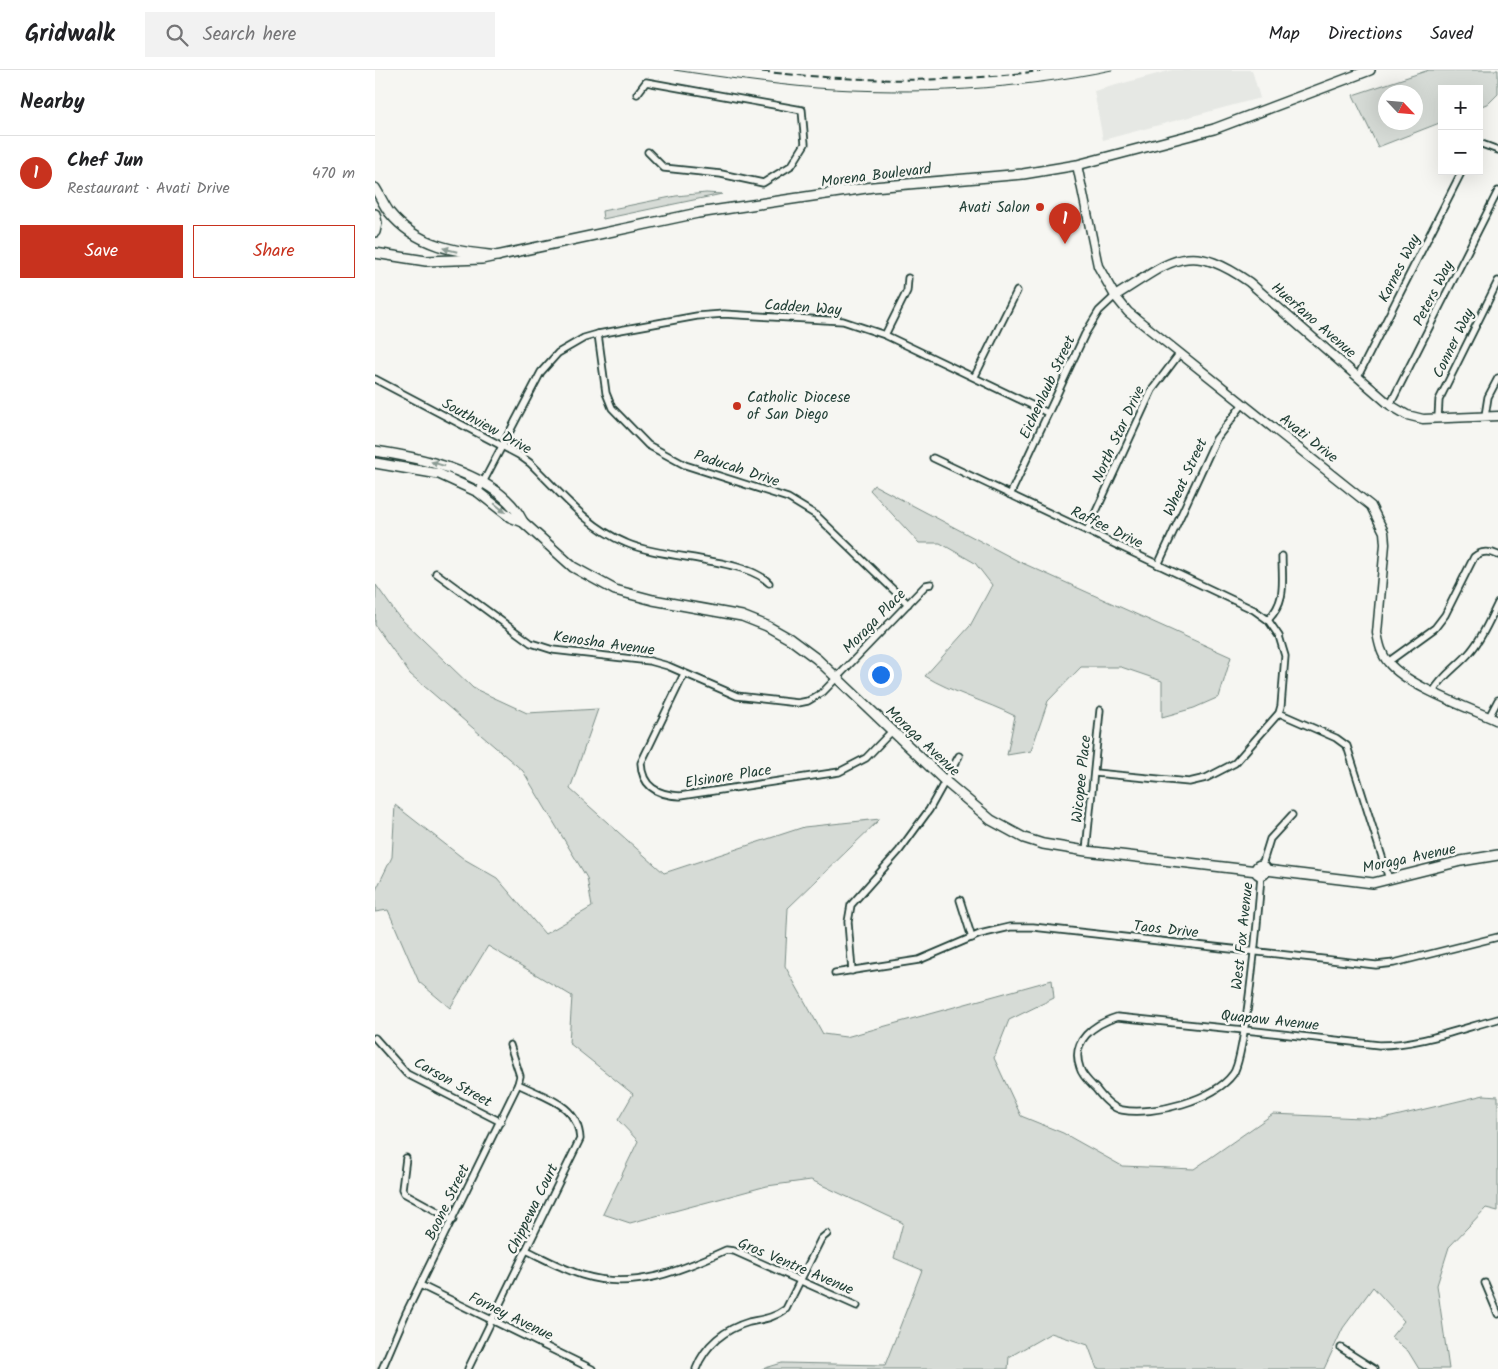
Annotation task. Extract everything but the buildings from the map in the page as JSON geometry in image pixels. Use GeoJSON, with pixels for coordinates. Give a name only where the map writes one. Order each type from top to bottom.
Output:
{"type":"FeatureCollection","features":[{"type":"Feature","properties":{"kind":"main road","name":"Morena Boulevard"},"geometry":{"type":"LineString","coordinates":[[375,253],[409,259],[439,261],[498,256],[698,213],[873,187],[1023,174],[1077,165],[1214,129],[1370,70]]}},
{"type":"Feature","properties":{"kind":"main road"},"geometry":{"type":"LineString","coordinates":[[375,188],[389,212],[416,235],[444,248],[498,256]]}},
{"type":"Feature","properties":{"kind":"main road"},"geometry":{"type":"LineString","coordinates":[[375,214],[377,223],[375,232]]}},
{"type":"Feature","properties":{"kind":"main road","name":"Moraga Avenue"},"geometry":{"type":"LineString","coordinates":[[375,451],[434,463],[483,483],[517,509],[523,522]]}},
{"type":"Feature","properties":{"kind":"main road","name":"Moraga Avenue"},"geometry":{"type":"LineString","coordinates":[[375,463],[439,474],[478,492],[510,517],[523,522],[573,567],[597,582],[625,592],[741,616],[767,626],[790,639],[817,659],[945,781],[991,820],[1008,831],[1043,844],[1086,851],[1261,870],[1357,883],[1373,883],[1461,861],[1498,855]]}},
{"type":"Feature","properties":{"kind":"street"},"geometry":{"type":"LineString","coordinates":[[637,94],[646,82],[802,110],[805,144],[791,165],[763,183],[721,174],[664,168],[648,152]]}},
{"type":"Feature","properties":{"kind":"street"},"geometry":{"type":"LineString","coordinates":[[1483,144],[1498,150]]}},
{"type":"Feature","properties":{"kind":"street","name":"Avati Drive"},"geometry":{"type":"LineString","coordinates":[[1077,165],[1098,266],[1115,296],[1128,312],[1366,500],[1380,520],[1385,544],[1377,633],[1381,648],[1388,662],[1404,678],[1498,721]]}},
{"type":"Feature","properties":{"kind":"street","name":"Karnes Way"},"geometry":{"type":"LineString","coordinates":[[1358,376],[1460,175]]}},
{"type":"Feature","properties":{"kind":"street","name":"Peters Way"},"geometry":{"type":"LineString","coordinates":[[1390,405],[1498,191]]}},
{"type":"Feature","properties":{"kind":"street","name":"Huerfano Avenue"},"geometry":{"type":"LineString","coordinates":[[1115,296],[1179,259],[1202,258],[1226,266],[1249,282],[1390,405],[1407,415],[1423,419],[1498,416]]}},
{"type":"Feature","properties":{"kind":"street"},"geometry":{"type":"LineString","coordinates":[[885,335],[907,291],[908,278]]}},
{"type":"Feature","properties":{"kind":"street","name":"Conner Way"},"geometry":{"type":"LineString","coordinates":[[1439,418],[1439,400],[1498,281]]}},
{"type":"Feature","properties":{"kind":"street"},"geometry":{"type":"LineString","coordinates":[[975,376],[1017,291]]}},
{"type":"Feature","properties":{"kind":"street","name":"Eichenlaub Street"},"geometry":{"type":"LineString","coordinates":[[1010,495],[1085,334],[1099,311],[1115,296]]}},
{"type":"Feature","properties":{"kind":"street","name":"Cadden Way"},"geometry":{"type":"LineString","coordinates":[[478,492],[541,372],[558,353],[584,338],[597,334],[697,316],[724,314],[832,319],[870,328],[931,358],[975,376],[1048,413]]}},
{"type":"Feature","properties":{"kind":"street","name":"Paducah Drive"},"geometry":{"type":"LineString","coordinates":[[597,334],[606,393],[612,408],[647,445],[685,464],[801,504],[817,515],[908,604]]}},
{"type":"Feature","properties":{"kind":"street","name":"North Star Drive"},"geometry":{"type":"LineString","coordinates":[[1087,530],[1152,390],[1180,353]]}},
{"type":"Feature","properties":{"kind":"street"},"geometry":{"type":"LineString","coordinates":[[1485,416],[1488,398],[1498,378]]}},
{"type":"Feature","properties":{"kind":"street","name":"Southview Drive"},"geometry":{"type":"LineString","coordinates":[[375,379],[530,463],[593,525],[626,543],[656,553],[722,563],[763,577],[769,583]]}},
{"type":"Feature","properties":{"kind":"street","name":"Wheat Street"},"geometry":{"type":"LineString","coordinates":[[1158,565],[1216,439],[1243,404]]}},
{"type":"Feature","properties":{"kind":"street","name":"Raffee Drive"},"geometry":{"type":"LineString","coordinates":[[933,458],[1254,610],[1268,620]]}},
{"type":"Feature","properties":{"kind":"street"},"geometry":{"type":"LineString","coordinates":[[1388,662],[1435,628],[1473,557],[1478,554],[1491,552],[1498,555]]}},
{"type":"Feature","properties":{"kind":"street"},"geometry":{"type":"LineString","coordinates":[[1095,773],[1189,782],[1205,778],[1235,763],[1279,713],[1285,656],[1279,636],[1268,620],[1277,610],[1282,599],[1282,556]]}},
{"type":"Feature","properties":{"kind":"street","name":"Kenosha Avenue"},"geometry":{"type":"LineString","coordinates":[[436,573],[531,643],[553,650],[650,661],[667,666],[737,696],[798,703],[808,701],[823,692],[837,678]]}},
{"type":"Feature","properties":{"kind":"street","name":"Moraga Place"},"geometry":{"type":"LineString","coordinates":[[837,678],[926,585],[931,584]]}},
{"type":"Feature","properties":{"kind":"street"},"geometry":{"type":"LineString","coordinates":[[1433,692],[1447,673],[1471,652],[1487,627],[1498,602]]}},
{"type":"Feature","properties":{"kind":"street","name":"Elsinore Place"},"geometry":{"type":"LineString","coordinates":[[684,674],[641,763],[642,774],[646,783],[660,793],[680,796],[839,772],[866,758],[892,731]]}},
{"type":"Feature","properties":{"kind":"street"},"geometry":{"type":"LineString","coordinates":[[1489,717],[1498,700]]}},
{"type":"Feature","properties":{"kind":"street","name":"Wicopee Place"},"geometry":{"type":"LineString","coordinates":[[1086,851],[1100,710]]}},
{"type":"Feature","properties":{"kind":"street"},"geometry":{"type":"LineString","coordinates":[[1279,713],[1336,738],[1347,746],[1389,879]]}},
{"type":"Feature","properties":{"kind":"street"},"geometry":{"type":"LineString","coordinates":[[852,970],[848,922],[851,905],[899,851],[929,810],[959,756]]}},
{"type":"Feature","properties":{"kind":"street","name":"West Fox Avenue"},"geometry":{"type":"LineString","coordinates":[[1083,1074],[1107,1102],[1121,1110],[1170,1109],[1183,1105],[1223,1085],[1234,1073],[1239,1062],[1244,1030],[1264,852],[1270,839],[1292,815]]}},
{"type":"Feature","properties":{"kind":"street"},"geometry":{"type":"LineString","coordinates":[[959,900],[972,938]]}},
{"type":"Feature","properties":{"kind":"street","name":"Taos Drive"},"geometry":{"type":"LineString","coordinates":[[835,974],[919,960],[972,938],[1010,927],[1033,926],[1375,965],[1394,963],[1498,937]]}},
{"type":"Feature","properties":{"kind":"street","name":"Quapaw Avenue"},"geometry":{"type":"LineString","coordinates":[[1083,1074],[1077,1058],[1079,1048],[1086,1033],[1101,1022],[1117,1017],[1393,1045],[1425,1039],[1498,1019]]}},
{"type":"Feature","properties":{"kind":"street","name":"Carson Street"},"geometry":{"type":"LineString","coordinates":[[375,1038],[407,1074],[501,1122]]}},
{"type":"Feature","properties":{"kind":"street"},"geometry":{"type":"LineString","coordinates":[[511,1045],[520,1076],[519,1084]]}},
{"type":"Feature","properties":{"kind":"street","name":"Boone Street"},"geometry":{"type":"LineString","coordinates":[[382,1369],[420,1285],[519,1084]]}},
{"type":"Feature","properties":{"kind":"street","name":"Chippewa Court"},"geometry":{"type":"LineString","coordinates":[[468,1369],[580,1139],[577,1120],[568,1110],[519,1084]]}},
{"type":"Feature","properties":{"kind":"street"},"geometry":{"type":"LineString","coordinates":[[406,1158],[402,1189],[404,1193],[453,1220]]}},
{"type":"Feature","properties":{"kind":"street"},"geometry":{"type":"LineString","coordinates":[[696,1369],[707,1348],[725,1331],[775,1316],[785,1309],[801,1282],[821,1239],[827,1234]]}},
{"type":"Feature","properties":{"kind":"street","name":"Gros Ventre Avenue"},"geometry":{"type":"LineString","coordinates":[[526,1250],[569,1271],[610,1280],[642,1279],[672,1273],[725,1250],[734,1251],[857,1306]]}},
{"type":"Feature","properties":{"kind":"street"},"geometry":{"type":"LineString","coordinates":[[1485,1283],[1498,1314]]}},
{"type":"Feature","properties":{"kind":"street","name":"Forney Avenue"},"geometry":{"type":"LineString","coordinates":[[420,1285],[592,1369]]}},
{"type":"Feature","properties":{"kind":"street"},"geometry":{"type":"LineString","coordinates":[[1341,1348],[1374,1369]]}},
{"type":"Feature","properties":{"kind":"shaded area"},"geometry":{"type":"Polygon","coordinates":[[[1172,70],[1252,70],[1260,98],[1103,140],[1094,91],[1172,70]]]}},
{"type":"Feature","properties":{"kind":"shaded area"},"geometry":{"type":"Polygon","coordinates":[[[1429,70],[1498,70],[1498,94],[1489,103],[1483,105],[1483,85],[1438,85],[1438,124],[1423,129],[1423,85],[1383,85],[1429,70]]]}},
{"type":"Feature","properties":{"kind":"shaded area"},"geometry":{"type":"Polygon","coordinates":[[[1378,87],[1378,130],[1422,130],[1378,147],[1353,95],[1378,87]]]}},
{"type":"Feature","properties":{"kind":"shaded area"},"geometry":{"type":"Polygon","coordinates":[[[706,193],[722,194],[603,219],[602,211],[676,196],[706,193]]]}},
{"type":"Feature","properties":{"kind":"shaded area"},"geometry":{"type":"Polygon","coordinates":[[[874,485],[1018,561],[1231,657],[1219,697],[1194,708],[1162,717],[1162,681],[1121,667],[1081,667],[1048,701],[1031,751],[1007,755],[1015,716],[925,676],[970,626],[992,585],[975,563],[940,543],[919,543],[870,490],[874,485]]]}},
{"type":"Feature","properties":{"kind":"shaded area"},"geometry":{"type":"Polygon","coordinates":[[[376,585],[398,616],[473,688],[527,713],[598,709],[570,789],[664,873],[804,827],[880,819],[788,908],[785,966],[823,1034],[846,1037],[1052,980],[1054,998],[1009,1020],[994,1058],[1021,1116],[1063,1133],[1122,1166],[1194,1169],[1273,1114],[1383,1119],[1484,1095],[1498,1096],[1498,1211],[1486,1208],[1449,1247],[1437,1285],[1449,1369],[1419,1369],[1408,1351],[1391,1337],[1404,1321],[1373,1287],[1343,1328],[1324,1369],[1097,1369],[1088,1345],[1051,1333],[1009,1357],[1008,1369],[762,1369],[782,1363],[885,1365],[922,1270],[894,1258],[903,1223],[811,1180],[767,1186],[630,1223],[603,1214],[638,1141],[618,1120],[633,1094],[569,1043],[572,996],[488,946],[450,1008],[419,982],[388,910],[375,912],[375,892],[392,857],[395,805],[464,859],[497,878],[545,934],[592,907],[587,878],[523,771],[410,674],[375,625],[376,585]]]}},
{"type":"Feature","properties":{"kind":"tram line"},"geometry":{"type":"LineString","coordinates":[[674,70],[817,88],[891,91],[928,91],[1002,86],[1076,77],[1112,70]]}},
{"type":"Feature","properties":{"kind":"railway"},"geometry":{"type":"LineString","coordinates":[[750,70],[824,77],[898,80],[972,78],[1046,70]]}},
{"type":"Feature","properties":{"kind":"place","name":"Avati Salon"},"geometry":{"type":"Point","coordinates":[1040,207]}},
{"type":"Feature","properties":{"kind":"place","name":"Chef Jun"},"geometry":{"type":"Point","coordinates":[1065,244]}},
{"type":"Feature","properties":{"kind":"place","name":"Catholic Diocese of San Diego"},"geometry":{"type":"Point","coordinates":[737,406]}}]}
